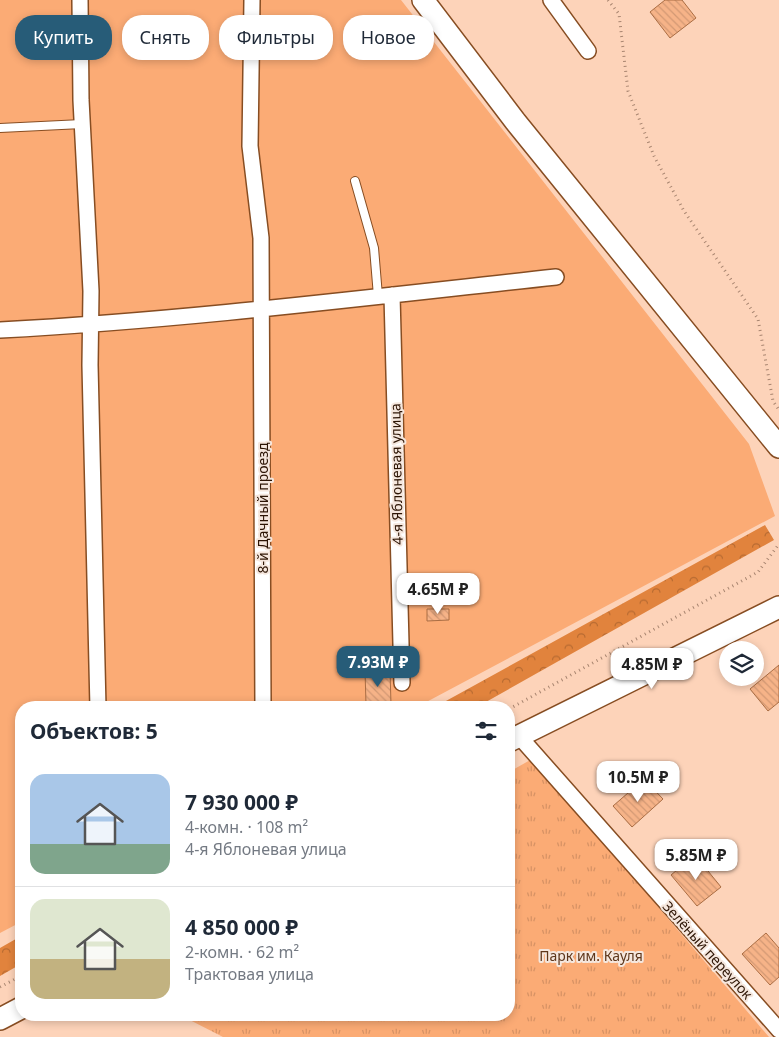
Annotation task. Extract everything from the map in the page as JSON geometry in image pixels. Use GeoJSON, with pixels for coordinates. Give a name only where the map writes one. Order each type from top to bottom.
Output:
{"type":"FeatureCollection","features":[{"type":"Feature","properties":{"kind":"street"},"geometry":{"type":"LineString","coordinates":[[80,0],[82,124],[91,291],[90,365],[98,701]]}},
{"type":"Feature","properties":{"kind":"street","name":"8-й Дачный проезд"},"geometry":{"type":"LineString","coordinates":[[252,0],[250,146],[261,238],[263,701]]}},
{"type":"Feature","properties":{"kind":"street"},"geometry":{"type":"LineString","coordinates":[[424,0],[515,121],[779,447]]}},
{"type":"Feature","properties":{"kind":"street"},"geometry":{"type":"LineString","coordinates":[[552,0],[588,51]]}},
{"type":"Feature","properties":{"kind":"street"},"geometry":{"type":"LineString","coordinates":[[0,330],[196,316],[556,277]]}},
{"type":"Feature","properties":{"kind":"street","name":"4-я Яблоневая улица"},"geometry":{"type":"LineString","coordinates":[[385,296],[402,683]]}},
{"type":"Feature","properties":{"kind":"street"},"geometry":{"type":"LineString","coordinates":[[515,738],[779,607]]}},
{"type":"Feature","properties":{"kind":"street","name":"Зелёный переулок"},"geometry":{"type":"LineString","coordinates":[[515,739],[779,1030]]}},
{"type":"Feature","properties":{"kind":"street"},"geometry":{"type":"LineString","coordinates":[[0,1020],[15,1011]]}},
{"type":"Feature","properties":{"kind":"lane"},"geometry":{"type":"LineString","coordinates":[[0,128],[82,124]]}},
{"type":"Feature","properties":{"kind":"lane"},"geometry":{"type":"LineString","coordinates":[[355,182],[374,248],[385,296]]}},
{"type":"Feature","properties":{"kind":"path"},"geometry":{"type":"LineString","coordinates":[[608,0],[619,14],[628,91],[654,156],[684,211],[758,319],[773,401],[779,410]]}},
{"type":"Feature","properties":{"kind":"path"},"geometry":{"type":"LineString","coordinates":[[515,706],[758,572],[779,544]]}},
{"type":"Feature","properties":{"kind":"path"},"geometry":{"type":"LineString","coordinates":[[0,987],[15,979]]}},
{"type":"Feature","properties":{"kind":"green space"},"geometry":{"type":"Polygon","coordinates":[[[0,0],[401,0],[413,15],[343,15],[343,60],[434,60],[434,42],[749,444],[775,516],[428,701],[15,701],[15,925],[0,933],[0,0]]]}},
{"type":"Feature","properties":{"kind":"green space"},"geometry":{"type":"Polygon","coordinates":[[[765,525],[774,540],[488,701],[446,701],[765,525]]]}},
{"type":"Feature","properties":{"kind":"green space","name":"Парк им. Кауля"},"geometry":{"type":"Polygon","coordinates":[[[532,759],[769,1037],[223,1037],[192,1021],[515,1021],[515,769],[532,759]]]}},
{"type":"Feature","properties":{"kind":"green space"},"geometry":{"type":"Polygon","coordinates":[[[15,939],[15,967],[0,976],[0,948],[15,939]]]}},
{"type":"Feature","properties":{"kind":"building"},"geometry":{"type":"Polygon","coordinates":[[[665,0],[682,0],[696,18],[670,38],[650,12],[665,0]]]}},
{"type":"Feature","properties":{"kind":"building"},"geometry":{"type":"Polygon","coordinates":[[[427,609],[449,609],[449,620],[427,621],[427,609]]]}},
{"type":"Feature","properties":{"kind":"building"},"geometry":{"type":"Polygon","coordinates":[[[779,665],[779,702],[768,711],[750,689],[754,686],[764,686],[764,677],[779,665]]]}},
{"type":"Feature","properties":{"kind":"building"},"geometry":{"type":"Polygon","coordinates":[[[365,671],[390,671],[391,701],[366,701],[365,671]]]}},
{"type":"Feature","properties":{"kind":"building"},"geometry":{"type":"Polygon","coordinates":[[[644,779],[663,799],[632,827],[613,806],[644,779]]]}},
{"type":"Feature","properties":{"kind":"building"},"geometry":{"type":"Polygon","coordinates":[[[695,855],[721,887],[697,906],[671,875],[695,855]]]}},
{"type":"Feature","properties":{"kind":"building"},"geometry":{"type":"Polygon","coordinates":[[[766,933],[779,948],[779,977],[770,985],[742,954],[766,933]]]}}]}
